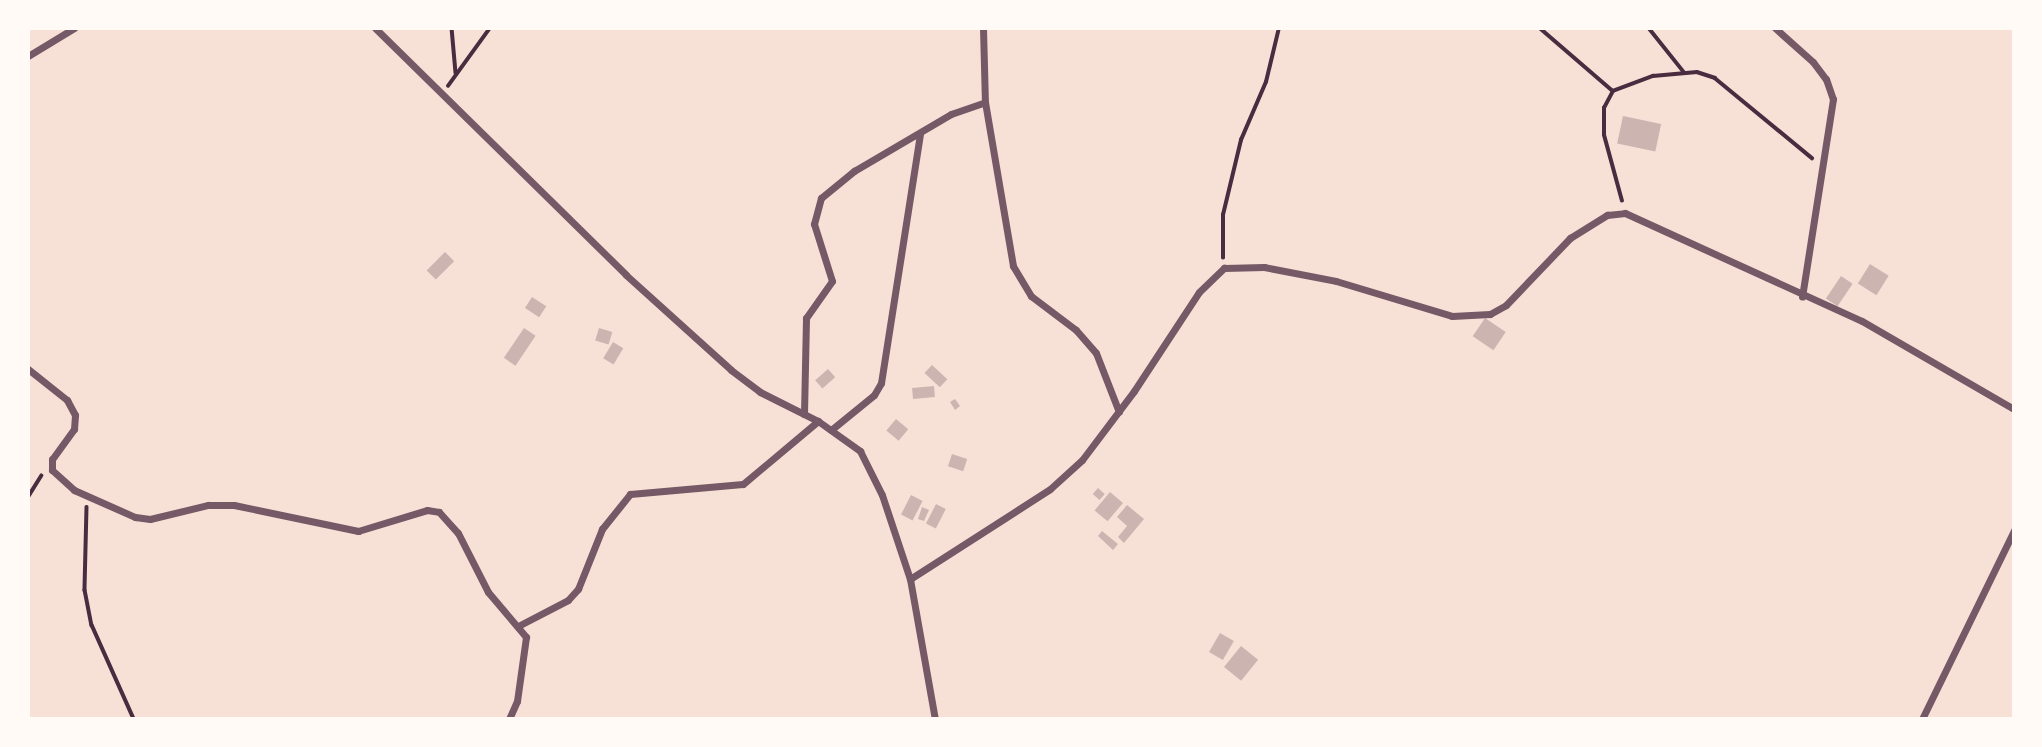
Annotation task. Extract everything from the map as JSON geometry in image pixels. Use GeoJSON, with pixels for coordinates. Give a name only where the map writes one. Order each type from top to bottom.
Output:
{"type":"FeatureCollection","features":[{"type":"Feature","properties":{"kind":"street"},"geometry":{"type":"LineString","coordinates":[[28,56],[62,31],[74,28]]}},
{"type":"Feature","properties":{"kind":"street"},"geometry":{"type":"LineString","coordinates":[[375,28],[444,92],[500,153],[694,337],[760,392],[818,421],[860,451],[870,466],[910,579],[935,719]]}},
{"type":"Feature","properties":{"kind":"street"},"geometry":{"type":"LineString","coordinates":[[983,28],[985,102],[1019,283],[1076,330],[1096,353],[1119,412]]}},
{"type":"Feature","properties":{"kind":"street"},"geometry":{"type":"LineString","coordinates":[[1774,28],[1796,44],[1826,79],[1833,99],[1802,297]]}},
{"type":"Feature","properties":{"kind":"street"},"geometry":{"type":"LineString","coordinates":[[804,414],[806,318],[832,281],[814,224],[814,209],[831,188],[951,114],[985,102]]}},
{"type":"Feature","properties":{"kind":"street"},"geometry":{"type":"LineString","coordinates":[[831,429],[874,395],[881,383],[920,134]]}},
{"type":"Feature","properties":{"kind":"street"},"geometry":{"type":"LineString","coordinates":[[910,579],[1050,489],[1082,460],[1119,412],[1199,292],[1224,268],[1264,267],[1336,281],[1452,316],[1490,314],[1506,305],[1570,238],[1607,215],[1625,214],[1675,233],[1802,297],[1874,328],[2014,409]]}},
{"type":"Feature","properties":{"kind":"street"},"geometry":{"type":"LineString","coordinates":[[28,369],[67,400],[75,415],[74,429],[52,459],[51,470],[59,480],[135,517],[150,519],[208,505],[234,505],[358,531],[427,510],[439,512],[458,533],[488,592],[520,625],[526,652],[517,701],[509,719]]}},
{"type":"Feature","properties":{"kind":"street"},"geometry":{"type":"LineString","coordinates":[[520,625],[568,600],[578,589],[602,529],[630,494],[743,484],[818,421]]}},
{"type":"Feature","properties":{"kind":"street"},"geometry":{"type":"LineString","coordinates":[[1922,719],[2014,530]]}},
{"type":"Feature","properties":{"kind":"path"},"geometry":{"type":"LineString","coordinates":[[452,28],[456,75]]}},
{"type":"Feature","properties":{"kind":"path"},"geometry":{"type":"LineString","coordinates":[[444,92],[490,28]]}},
{"type":"Feature","properties":{"kind":"path"},"geometry":{"type":"LineString","coordinates":[[1010,28],[1018,28]]}},
{"type":"Feature","properties":{"kind":"path"},"geometry":{"type":"LineString","coordinates":[[1224,268],[1223,215],[1241,140],[1266,82],[1279,28]]}},
{"type":"Feature","properties":{"kind":"path"},"geometry":{"type":"LineString","coordinates":[[1540,28],[1613,91]]}},
{"type":"Feature","properties":{"kind":"path"},"geometry":{"type":"LineString","coordinates":[[1649,28],[1684,72]]}},
{"type":"Feature","properties":{"kind":"path"},"geometry":{"type":"LineString","coordinates":[[1625,214],[1604,135],[1604,108],[1613,91],[1653,76],[1684,72],[1715,78],[1824,169]]}},
{"type":"Feature","properties":{"kind":"path"},"geometry":{"type":"LineString","coordinates":[[28,497],[52,459]]}},
{"type":"Feature","properties":{"kind":"path"},"geometry":{"type":"LineString","coordinates":[[88,496],[85,590],[92,625],[134,719]]}},
{"type":"Feature","properties":{"kind":"building"},"geometry":{"type":"Polygon","coordinates":[[[1623,116],[1661,124],[1655,151],[1617,143],[1623,116]]]}},
{"type":"Feature","properties":{"kind":"building"},"geometry":{"type":"Polygon","coordinates":[[[445,252],[454,261],[436,280],[427,270],[445,252]]]}},
{"type":"Feature","properties":{"kind":"building"},"geometry":{"type":"Polygon","coordinates":[[[1870,264],[1889,276],[1876,295],[1858,284],[1870,264]]]}},
{"type":"Feature","properties":{"kind":"building"},"geometry":{"type":"Polygon","coordinates":[[[1841,276],[1853,284],[1838,306],[1826,298],[1841,276]]]}},
{"type":"Feature","properties":{"kind":"building"},"geometry":{"type":"Polygon","coordinates":[[[532,297],[546,306],[539,317],[525,308],[532,297]]]}},
{"type":"Feature","properties":{"kind":"building"},"geometry":{"type":"Polygon","coordinates":[[[1485,318],[1506,332],[1493,350],[1473,336],[1485,318]]]}},
{"type":"Feature","properties":{"kind":"building"},"geometry":{"type":"Polygon","coordinates":[[[524,328],[536,336],[515,366],[504,358],[524,328]]]}},
{"type":"Feature","properties":{"kind":"building"},"geometry":{"type":"Polygon","coordinates":[[[599,328],[612,332],[609,345],[595,340],[599,328]]]}},
{"type":"Feature","properties":{"kind":"building"},"geometry":{"type":"Polygon","coordinates":[[[613,342],[623,348],[614,364],[603,358],[613,342]]]}},
{"type":"Feature","properties":{"kind":"building"},"geometry":{"type":"Polygon","coordinates":[[[932,365],[947,379],[940,387],[924,373],[932,365]]]}},
{"type":"Feature","properties":{"kind":"building"},"geometry":{"type":"Polygon","coordinates":[[[828,369],[835,377],[822,388],[815,380],[828,369]]]}},
{"type":"Feature","properties":{"kind":"building"},"geometry":{"type":"Polygon","coordinates":[[[934,386],[935,397],[913,399],[912,388],[934,386]]]}},
{"type":"Feature","properties":{"kind":"building"},"geometry":{"type":"Polygon","coordinates":[[[955,399],[960,406],[955,410],[950,402],[955,399]]]}},
{"type":"Feature","properties":{"kind":"building"},"geometry":{"type":"Polygon","coordinates":[[[896,419],[908,429],[899,441],[886,430],[896,419]]]}},
{"type":"Feature","properties":{"kind":"building"},"geometry":{"type":"Polygon","coordinates":[[[952,454],[967,459],[963,471],[948,466],[952,454]]]}},
{"type":"Feature","properties":{"kind":"building"},"geometry":{"type":"Polygon","coordinates":[[[1098,488],[1105,494],[1100,500],[1093,494],[1098,488]]]}},
{"type":"Feature","properties":{"kind":"building"},"geometry":{"type":"Polygon","coordinates":[[[1110,492],[1123,503],[1108,521],[1095,510],[1110,492]]]}},
{"type":"Feature","properties":{"kind":"building"},"geometry":{"type":"Polygon","coordinates":[[[911,495],[923,501],[913,521],[901,515],[911,495]]]}},
{"type":"Feature","properties":{"kind":"building"},"geometry":{"type":"Polygon","coordinates":[[[936,504],[946,509],[936,529],[926,524],[936,504]]]}},
{"type":"Feature","properties":{"kind":"building"},"geometry":{"type":"Polygon","coordinates":[[[1127,505],[1144,519],[1124,543],[1118,537],[1127,526],[1117,517],[1127,505]]]}},
{"type":"Feature","properties":{"kind":"building"},"geometry":{"type":"Polygon","coordinates":[[[922,507],[929,510],[924,521],[918,519],[922,507]]]}},
{"type":"Feature","properties":{"kind":"building"},"geometry":{"type":"Polygon","coordinates":[[[1102,531],[1118,544],[1113,550],[1098,536],[1102,531]]]}},
{"type":"Feature","properties":{"kind":"building"},"geometry":{"type":"Polygon","coordinates":[[[1220,633],[1234,641],[1223,660],[1209,652],[1220,633]]]}},
{"type":"Feature","properties":{"kind":"building"},"geometry":{"type":"Polygon","coordinates":[[[1241,646],[1258,660],[1241,681],[1224,667],[1241,646]]]}}]}
